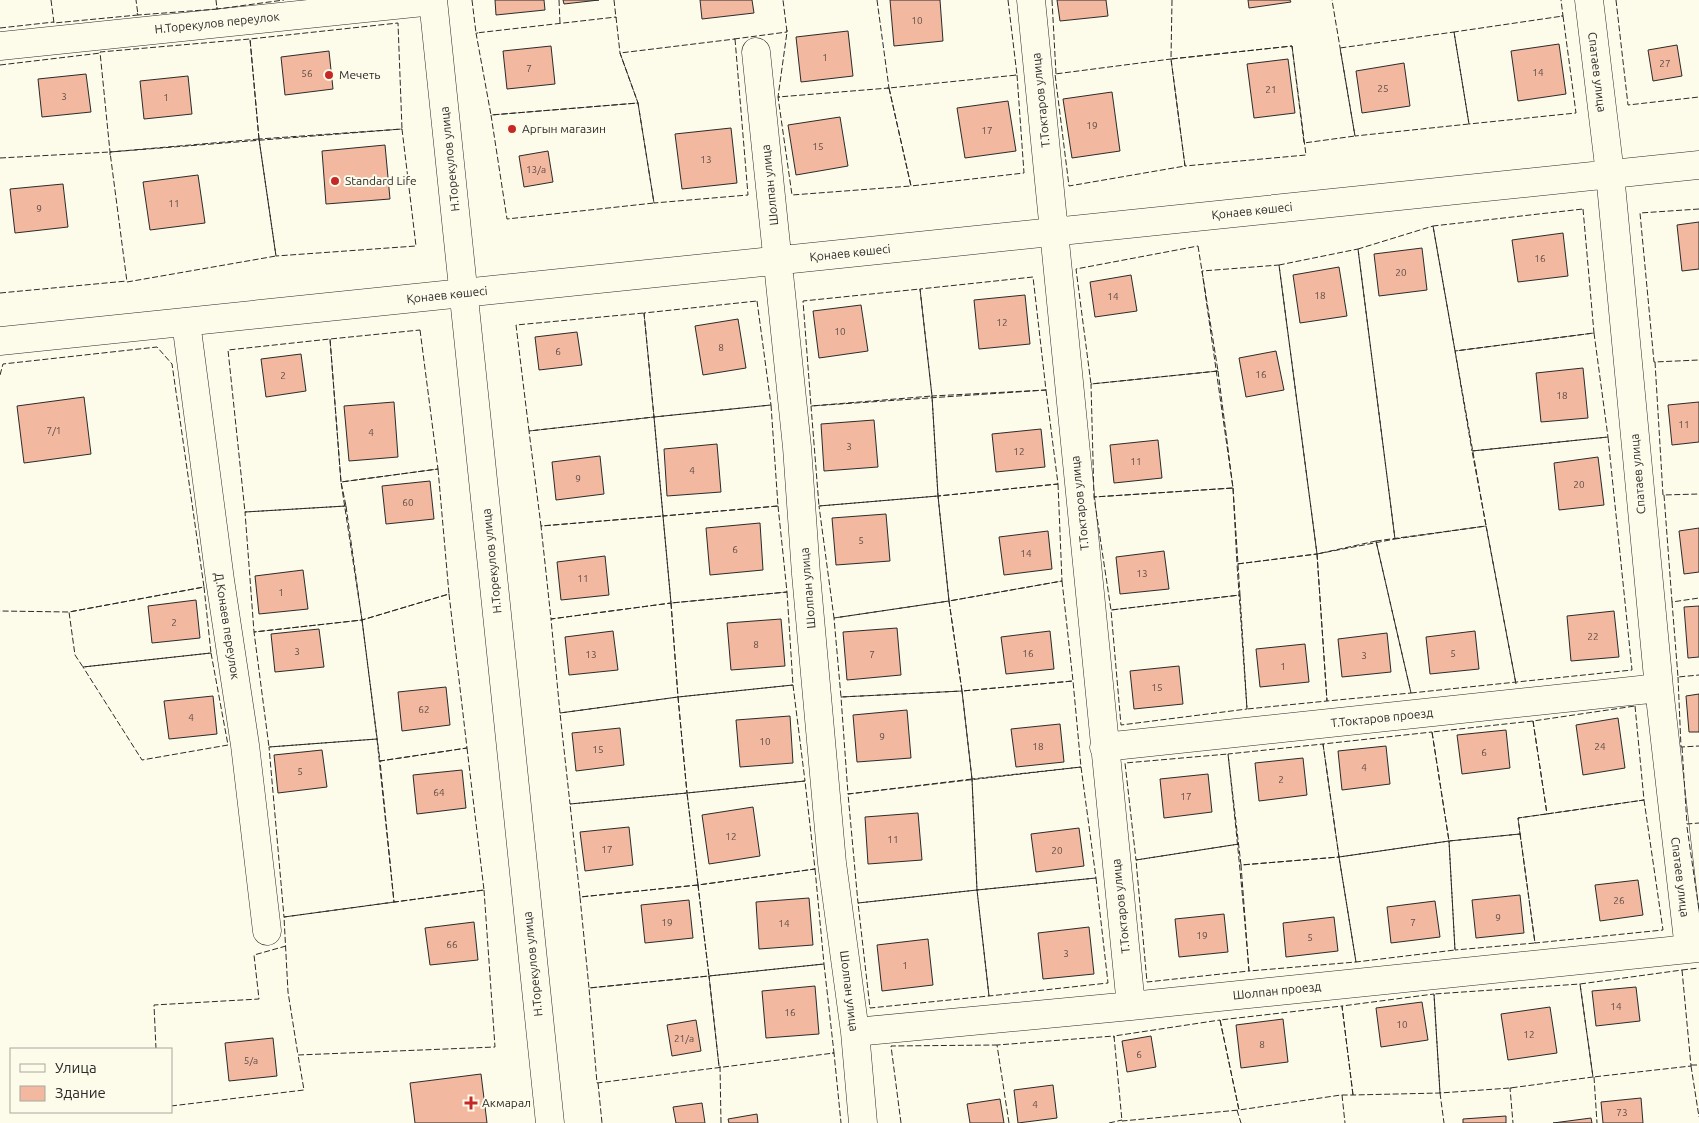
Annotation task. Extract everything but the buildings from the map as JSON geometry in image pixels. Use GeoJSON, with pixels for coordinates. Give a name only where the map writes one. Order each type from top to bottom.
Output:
{"type":"FeatureCollection","features":[{"type":"Feature","properties":{"kind":"street","name":"Н.Торекулов переулок"},"geometry":{"type":"LineString","coordinates":[[0,46],[433,0]]}},
{"type":"Feature","properties":{"kind":"street","name":"Н.Торекулов улица"},"geometry":{"type":"LineString","coordinates":[[433,0],[550,1123]]}},
{"type":"Feature","properties":{"kind":"street","name":"Т.Токтаров улица"},"geometry":{"type":"LineString","coordinates":[[1031,0],[1131,1006]]}},
{"type":"Feature","properties":{"kind":"street","name":"Спатаев улица"},"geometry":{"type":"LineString","coordinates":[[1589,0],[1610,174],[1659,688],[1694,948]]}},
{"type":"Feature","properties":{"kind":"street","name":"Шолпан улица"},"geometry":{"type":"LineString","coordinates":[[756,52],[798,447],[806,574],[832,863],[855,1032],[863,1123]]}},
{"type":"Feature","properties":{"kind":"street","name":"Қонаев көшесі"},"geometry":{"type":"LineString","coordinates":[[0,341],[1699,165]]}},
{"type":"Feature","properties":{"kind":"street","name":"Д.Конаев переулок"},"geometry":{"type":"LineString","coordinates":[[186,322],[220,580],[245,745],[267,931]]}},
{"type":"Feature","properties":{"kind":"street","name":"Т.Токтаров проезд"},"geometry":{"type":"LineString","coordinates":[[1104,747],[1659,688]]}},
{"type":"Feature","properties":{"kind":"street","name":"Шолпан проезд"},"geometry":{"type":"LineString","coordinates":[[855,1032],[1131,1006],[1694,948]]}},
{"type":"Feature","properties":{"kind":"fence"},"geometry":{"type":"LineString","coordinates":[[51,0],[54,23],[138,15],[136,0]]}},
{"type":"Feature","properties":{"kind":"fence"},"geometry":{"type":"LineString","coordinates":[[137,13],[138,15],[217,9],[216,0]]}},
{"type":"Feature","properties":{"kind":"fence"},"geometry":{"type":"LineString","coordinates":[[217,7],[217,9],[284,0]]}},
{"type":"Feature","properties":{"kind":"fence"},"geometry":{"type":"LineString","coordinates":[[472,0],[476,33],[478,33]]}},
{"type":"Feature","properties":{"kind":"fence"},"geometry":{"type":"LineString","coordinates":[[559,0],[560,23]]}},
{"type":"Feature","properties":{"kind":"fence"},"geometry":{"type":"LineString","coordinates":[[614,0],[616,18]]}},
{"type":"Feature","properties":{"kind":"fence"},"geometry":{"type":"LineString","coordinates":[[780,97],[778,97],[787,32],[783,0]]}},
{"type":"Feature","properties":{"kind":"fence"},"geometry":{"type":"LineString","coordinates":[[877,0],[889,88],[887,88]]}},
{"type":"Feature","properties":{"kind":"fence"},"geometry":{"type":"LineString","coordinates":[[1008,0],[1017,75],[1015,75]]}},
{"type":"Feature","properties":{"kind":"fence"},"geometry":{"type":"LineString","coordinates":[[1052,0],[1056,74]]}},
{"type":"Feature","properties":{"kind":"fence"},"geometry":{"type":"LineString","coordinates":[[1172,0],[1171,59],[1292,46],[1304,143],[1355,136],[1332,0]]}},
{"type":"Feature","properties":{"kind":"fence"},"geometry":{"type":"LineString","coordinates":[[1561,0],[1563,16],[1561,16]]}},
{"type":"Feature","properties":{"kind":"fence"},"geometry":{"type":"LineString","coordinates":[[1616,0],[1628,105],[1699,97]]}},
{"type":"Feature","properties":{"kind":"fence"},"geometry":{"type":"LineString","coordinates":[[1563,16],[1576,113],[1469,124],[1454,32],[1563,16]]}},
{"type":"Feature","properties":{"kind":"fence"},"geometry":{"type":"LineString","coordinates":[[616,17],[620,53],[638,103],[491,115],[476,33],[616,17]]}},
{"type":"Feature","properties":{"kind":"fence"},"geometry":{"type":"LineString","coordinates":[[0,28],[54,22]]}},
{"type":"Feature","properties":{"kind":"fence"},"geometry":{"type":"LineString","coordinates":[[259,139],[250,39],[100,52],[110,152],[402,129],[398,23],[250,39],[259,139]]}},
{"type":"Feature","properties":{"kind":"fence"},"geometry":{"type":"LineString","coordinates":[[734,39],[787,32],[787,30]]}},
{"type":"Feature","properties":{"kind":"fence"},"geometry":{"type":"LineString","coordinates":[[1454,32],[1469,124],[1355,136],[1340,48],[1454,32]]}},
{"type":"Feature","properties":{"kind":"fence"},"geometry":{"type":"LineString","coordinates":[[735,39],[748,195],[654,203],[638,103],[620,53],[735,39]]}},
{"type":"Feature","properties":{"kind":"fence"},"geometry":{"type":"LineString","coordinates":[[1292,46],[1306,155],[1185,166],[1171,59],[1292,46]]}},
{"type":"Feature","properties":{"kind":"fence"},"geometry":{"type":"LineString","coordinates":[[0,65],[101,53]]}},
{"type":"Feature","properties":{"kind":"fence"},"geometry":{"type":"LineString","coordinates":[[1171,59],[1185,166],[1069,186],[1055,74],[1171,59]]}},
{"type":"Feature","properties":{"kind":"fence"},"geometry":{"type":"LineString","coordinates":[[1017,75],[1024,173],[911,186],[889,88],[1017,75]]}},
{"type":"Feature","properties":{"kind":"fence"},"geometry":{"type":"LineString","coordinates":[[889,88],[911,186],[792,195],[778,97],[889,88]]}},
{"type":"Feature","properties":{"kind":"fence"},"geometry":{"type":"LineString","coordinates":[[638,103],[654,203],[507,219],[491,115],[638,103]]}},
{"type":"Feature","properties":{"kind":"fence"},"geometry":{"type":"LineString","coordinates":[[402,129],[416,246],[276,256],[259,139],[402,129]]}},
{"type":"Feature","properties":{"kind":"fence"},"geometry":{"type":"LineString","coordinates":[[259,139],[276,256],[127,282],[110,152],[259,139]]}},
{"type":"Feature","properties":{"kind":"fence"},"geometry":{"type":"LineString","coordinates":[[0,158],[110,152],[110,155]]}},
{"type":"Feature","properties":{"kind":"fence"},"geometry":{"type":"LineString","coordinates":[[1583,209],[1594,333],[1455,351],[1433,226],[1583,209]]}},
{"type":"Feature","properties":{"kind":"fence"},"geometry":{"type":"LineString","coordinates":[[1699,209],[1640,213],[1654,362],[1699,360]]}},
{"type":"Feature","properties":{"kind":"fence"},"geometry":{"type":"LineString","coordinates":[[1433,226],[1486,526],[1395,539],[1358,249],[1433,226]]}},
{"type":"Feature","properties":{"kind":"fence"},"geometry":{"type":"LineString","coordinates":[[1198,246],[1218,371],[1091,384],[1076,269],[1198,246]]}},
{"type":"Feature","properties":{"kind":"fence"},"geometry":{"type":"LineString","coordinates":[[1358,249],[1395,539],[1317,554],[1279,265],[1358,249]]}},
{"type":"Feature","properties":{"kind":"fence"},"geometry":{"type":"LineString","coordinates":[[1279,265],[1317,554],[1237,564],[1233,488],[1202,271],[1279,265]]}},
{"type":"Feature","properties":{"kind":"fence"},"geometry":{"type":"LineString","coordinates":[[932,396],[920,289],[803,301],[811,406],[1046,390],[1033,277],[920,289],[932,396]]}},
{"type":"Feature","properties":{"kind":"fence"},"geometry":{"type":"LineString","coordinates":[[0,293],[127,281]]}},
{"type":"Feature","properties":{"kind":"fence"},"geometry":{"type":"LineString","coordinates":[[757,301],[771,405],[654,417],[644,313],[757,301]]}},
{"type":"Feature","properties":{"kind":"fence"},"geometry":{"type":"LineString","coordinates":[[644,313],[654,417],[529,431],[516,325],[644,313]]}},
{"type":"Feature","properties":{"kind":"fence"},"geometry":{"type":"LineString","coordinates":[[420,330],[438,469],[341,482],[330,339],[420,330]]}},
{"type":"Feature","properties":{"kind":"fence"},"geometry":{"type":"LineString","coordinates":[[1594,333],[1608,437],[1472,451],[1455,351],[1594,333]]}},
{"type":"Feature","properties":{"kind":"fence"},"geometry":{"type":"LineString","coordinates":[[330,339],[341,482],[346,506],[245,512],[228,350],[330,339]]}},
{"type":"Feature","properties":{"kind":"fence"},"geometry":{"type":"LineString","coordinates":[[0,375],[3,364],[157,347],[172,364],[204,587],[69,612],[0,611]]}},
{"type":"Feature","properties":{"kind":"fence"},"geometry":{"type":"LineString","coordinates":[[1655,362],[1663,495],[1699,494]]}},
{"type":"Feature","properties":{"kind":"fence"},"geometry":{"type":"LineString","coordinates":[[1218,371],[1233,488],[1094,497],[1091,384],[1218,371]]}},
{"type":"Feature","properties":{"kind":"fence"},"geometry":{"type":"LineString","coordinates":[[1046,390],[1058,484],[938,496],[932,396],[1046,390]]}},
{"type":"Feature","properties":{"kind":"fence"},"geometry":{"type":"LineString","coordinates":[[932,396],[938,496],[819,506],[811,406],[932,396]]}},
{"type":"Feature","properties":{"kind":"fence"},"geometry":{"type":"LineString","coordinates":[[771,405],[778,506],[663,516],[654,417],[771,405]]}},
{"type":"Feature","properties":{"kind":"fence"},"geometry":{"type":"LineString","coordinates":[[654,417],[663,516],[541,526],[529,431],[654,417]]}},
{"type":"Feature","properties":{"kind":"fence"},"geometry":{"type":"LineString","coordinates":[[1516,684],[1472,451],[1608,437],[1632,670],[1411,693],[1376,541],[1486,526],[1516,684]]}},
{"type":"Feature","properties":{"kind":"fence"},"geometry":{"type":"LineString","coordinates":[[438,469],[449,594],[362,620],[341,482],[438,469]]}},
{"type":"Feature","properties":{"kind":"fence"},"geometry":{"type":"LineString","coordinates":[[1058,484],[1062,581],[949,601],[938,496],[1058,484]]}},
{"type":"Feature","properties":{"kind":"fence"},"geometry":{"type":"LineString","coordinates":[[1233,488],[1240,595],[1111,610],[1094,497],[1233,488]]}},
{"type":"Feature","properties":{"kind":"fence"},"geometry":{"type":"LineString","coordinates":[[1664,495],[1672,602],[1699,598]]}},
{"type":"Feature","properties":{"kind":"fence"},"geometry":{"type":"LineString","coordinates":[[938,496],[949,601],[834,618],[819,506],[938,496]]}},
{"type":"Feature","properties":{"kind":"fence"},"geometry":{"type":"LineString","coordinates":[[346,506],[362,620],[254,632],[245,512],[346,506]]}},
{"type":"Feature","properties":{"kind":"fence"},"geometry":{"type":"LineString","coordinates":[[778,506],[787,592],[671,603],[663,516],[778,506]]}},
{"type":"Feature","properties":{"kind":"fence"},"geometry":{"type":"LineString","coordinates":[[663,516],[671,603],[551,619],[541,526],[663,516]]}},
{"type":"Feature","properties":{"kind":"fence"},"geometry":{"type":"LineString","coordinates":[[1376,541],[1411,693],[1327,701],[1317,554],[1376,541]]}},
{"type":"Feature","properties":{"kind":"fence"},"geometry":{"type":"LineString","coordinates":[[1317,554],[1327,701],[1247,709],[1237,564],[1317,554]]}},
{"type":"Feature","properties":{"kind":"fence"},"geometry":{"type":"LineString","coordinates":[[1062,581],[1073,681],[962,691],[949,601],[1062,581]]}},
{"type":"Feature","properties":{"kind":"fence"},"geometry":{"type":"LineString","coordinates":[[204,587],[211,653],[83,667],[75,655],[69,612],[204,587]]}},
{"type":"Feature","properties":{"kind":"fence"},"geometry":{"type":"LineString","coordinates":[[787,592],[793,685],[678,697],[671,603],[787,592]]}},
{"type":"Feature","properties":{"kind":"fence"},"geometry":{"type":"LineString","coordinates":[[449,594],[467,748],[380,761],[362,620],[449,594]]}},
{"type":"Feature","properties":{"kind":"fence"},"geometry":{"type":"LineString","coordinates":[[1240,595],[1247,709],[1121,725],[1111,610],[1240,595]]}},
{"type":"Feature","properties":{"kind":"fence"},"geometry":{"type":"LineString","coordinates":[[949,601],[962,691],[841,697],[834,618],[949,601]]}},
{"type":"Feature","properties":{"kind":"fence"},"geometry":{"type":"LineString","coordinates":[[1672,602],[1678,677],[1699,675]]}},
{"type":"Feature","properties":{"kind":"fence"},"geometry":{"type":"LineString","coordinates":[[671,603],[678,697],[560,713],[551,619],[671,603]]}},
{"type":"Feature","properties":{"kind":"fence"},"geometry":{"type":"LineString","coordinates":[[362,620],[377,739],[269,747],[254,632],[362,620]]}},
{"type":"Feature","properties":{"kind":"fence"},"geometry":{"type":"LineString","coordinates":[[211,653],[228,745],[142,760],[83,667],[211,653]]}},
{"type":"Feature","properties":{"kind":"fence"},"geometry":{"type":"LineString","coordinates":[[1678,677],[1681,747],[1699,746]]}},
{"type":"Feature","properties":{"kind":"fence"},"geometry":{"type":"LineString","coordinates":[[972,779],[962,691],[841,697],[848,794],[1081,767],[1073,681],[962,691],[972,779]]}},
{"type":"Feature","properties":{"kind":"fence"},"geometry":{"type":"LineString","coordinates":[[793,685],[805,781],[687,793],[678,697],[793,685]]}},
{"type":"Feature","properties":{"kind":"fence"},"geometry":{"type":"LineString","coordinates":[[678,697],[687,793],[570,804],[560,713],[678,697]]}},
{"type":"Feature","properties":{"kind":"fence"},"geometry":{"type":"LineString","coordinates":[[1635,706],[1644,800],[1547,814],[1533,721],[1635,706]]}},
{"type":"Feature","properties":{"kind":"fence"},"geometry":{"type":"LineString","coordinates":[[1533,721],[1547,814],[1518,818],[1520,834],[1449,841],[1432,732],[1533,721]]}},
{"type":"Feature","properties":{"kind":"fence"},"geometry":{"type":"LineString","coordinates":[[1432,732],[1449,841],[1339,857],[1323,744],[1432,732]]}},
{"type":"Feature","properties":{"kind":"fence"},"geometry":{"type":"LineString","coordinates":[[377,739],[394,902],[284,917],[269,747],[377,739]]}},
{"type":"Feature","properties":{"kind":"fence"},"geometry":{"type":"LineString","coordinates":[[1323,744],[1339,857],[1241,865],[1228,754],[1323,744]]}},
{"type":"Feature","properties":{"kind":"fence"},"geometry":{"type":"LineString","coordinates":[[1682,747],[1687,824],[1699,823]]}},
{"type":"Feature","properties":{"kind":"fence"},"geometry":{"type":"LineString","coordinates":[[467,748],[484,890],[394,902],[380,761],[467,748]]}},
{"type":"Feature","properties":{"kind":"fence"},"geometry":{"type":"LineString","coordinates":[[1239,844],[1136,860],[1125,763],[1228,754],[1237,835],[1239,862],[1249,971],[1147,982],[1136,860],[1239,844]]}},
{"type":"Feature","properties":{"kind":"fence"},"geometry":{"type":"LineString","coordinates":[[1081,767],[1096,878],[977,890],[972,779],[1081,767]]}},
{"type":"Feature","properties":{"kind":"fence"},"geometry":{"type":"LineString","coordinates":[[972,779],[977,890],[858,903],[848,794],[972,779]]}},
{"type":"Feature","properties":{"kind":"fence"},"geometry":{"type":"LineString","coordinates":[[698,885],[687,793],[570,804],[580,897],[698,885],[815,869],[805,781],[687,793],[698,885]]}},
{"type":"Feature","properties":{"kind":"fence"},"geometry":{"type":"LineString","coordinates":[[1644,800],[1663,930],[1535,943],[1518,818],[1644,800]]}},
{"type":"Feature","properties":{"kind":"fence"},"geometry":{"type":"LineString","coordinates":[[1687,827],[1699,910]]}},
{"type":"Feature","properties":{"kind":"fence"},"geometry":{"type":"LineString","coordinates":[[1520,834],[1535,943],[1455,950],[1449,841],[1520,834]]}},
{"type":"Feature","properties":{"kind":"fence"},"geometry":{"type":"LineString","coordinates":[[1449,841],[1455,950],[1356,962],[1339,857],[1449,841]]}},
{"type":"Feature","properties":{"kind":"fence"},"geometry":{"type":"LineString","coordinates":[[1339,857],[1356,962],[1249,971],[1241,865],[1339,857]]}},
{"type":"Feature","properties":{"kind":"fence"},"geometry":{"type":"LineString","coordinates":[[815,869],[824,964],[709,976],[698,885],[815,869]]}},
{"type":"Feature","properties":{"kind":"fence"},"geometry":{"type":"LineString","coordinates":[[1096,878],[1108,983],[989,996],[977,890],[1096,878]]}},
{"type":"Feature","properties":{"kind":"fence"},"geometry":{"type":"LineString","coordinates":[[698,885],[709,976],[589,988],[580,897],[698,885]]}},
{"type":"Feature","properties":{"kind":"fence"},"geometry":{"type":"LineString","coordinates":[[484,890],[495,1047],[298,1055],[288,992],[284,917],[484,890]]}},
{"type":"Feature","properties":{"kind":"fence"},"geometry":{"type":"LineString","coordinates":[[977,890],[989,996],[870,1008],[858,903],[977,890]]}},
{"type":"Feature","properties":{"kind":"fence"},"geometry":{"type":"LineString","coordinates":[[156,1048],[154,1005],[259,999],[254,955],[286,946]]}},
{"type":"Feature","properties":{"kind":"fence"},"geometry":{"type":"LineString","coordinates":[[719,1066],[709,976],[589,988],[597,1083],[834,1053],[824,964],[709,976],[719,1066]]}},
{"type":"Feature","properties":{"kind":"fence"},"geometry":{"type":"LineString","coordinates":[[1682,970],[1699,968]]}},
{"type":"Feature","properties":{"kind":"fence"},"geometry":{"type":"LineString","coordinates":[[1682,970],[1691,1066],[1593,1077],[1580,984],[1682,970]]}},
{"type":"Feature","properties":{"kind":"fence"},"geometry":{"type":"LineString","coordinates":[[1580,984],[1593,1077],[1510,1088],[1440,1093],[1434,994],[1580,984]]}},
{"type":"Feature","properties":{"kind":"fence"},"geometry":{"type":"LineString","coordinates":[[1353,1095],[1342,1006],[1220,1020],[1239,1110],[1341,1095],[1353,1095],[1440,1093],[1434,994],[1342,1006],[1353,1095]]}},
{"type":"Feature","properties":{"kind":"fence"},"geometry":{"type":"LineString","coordinates":[[1220,1020],[1239,1110],[1122,1121],[1114,1036],[1220,1020]]}},
{"type":"Feature","properties":{"kind":"fence"},"geometry":{"type":"LineString","coordinates":[[1009,1123],[997,1045],[1114,1036],[1114,1038]]}},
{"type":"Feature","properties":{"kind":"fence"},"geometry":{"type":"LineString","coordinates":[[901,1123],[891,1046],[997,1045]]}},
{"type":"Feature","properties":{"kind":"fence"},"geometry":{"type":"LineString","coordinates":[[832,1053],[834,1053],[841,1123]]}},
{"type":"Feature","properties":{"kind":"fence"},"geometry":{"type":"LineString","coordinates":[[172,1106],[304,1090],[298,1055]]}},
{"type":"Feature","properties":{"kind":"fence"},"geometry":{"type":"LineString","coordinates":[[1691,1065],[1699,1065]]}},
{"type":"Feature","properties":{"kind":"fence"},"geometry":{"type":"LineString","coordinates":[[720,1066],[721,1123]]}},
{"type":"Feature","properties":{"kind":"fence"},"geometry":{"type":"LineString","coordinates":[[1691,1066],[1699,1117]]}},
{"type":"Feature","properties":{"kind":"fence"},"geometry":{"type":"LineString","coordinates":[[1594,1077],[1597,1123]]}},
{"type":"Feature","properties":{"kind":"fence"},"geometry":{"type":"LineString","coordinates":[[598,1083],[602,1123]]}},
{"type":"Feature","properties":{"kind":"fence"},"geometry":{"type":"LineString","coordinates":[[1512,1088],[1510,1088],[1513,1123]]}},
{"type":"Feature","properties":{"kind":"fence"},"geometry":{"type":"LineString","coordinates":[[1440,1093],[1444,1123]]}},
{"type":"Feature","properties":{"kind":"fence"},"geometry":{"type":"LineString","coordinates":[[1342,1095],[1345,1123]]}},
{"type":"Feature","properties":{"kind":"fence"},"geometry":{"type":"LineString","coordinates":[[1237,1110],[1241,1123]]}},
{"type":"Feature","properties":{"kind":"fence"},"geometry":{"type":"LineString","coordinates":[[1109,1123],[1122,1120]]}},
{"type":"Feature","properties":{"kind":"place","name":"Мечеть"},"geometry":{"type":"Point","coordinates":[329,75]}},
{"type":"Feature","properties":{"kind":"place","name":"Аргын магазин"},"geometry":{"type":"Point","coordinates":[512,129]}},
{"type":"Feature","properties":{"kind":"place","name":"Standard Life"},"geometry":{"type":"Point","coordinates":[335,181]}},
{"type":"Feature","properties":{"kind":"place","name":"Акмарал"},"geometry":{"type":"Point","coordinates":[471,1103]}}]}
